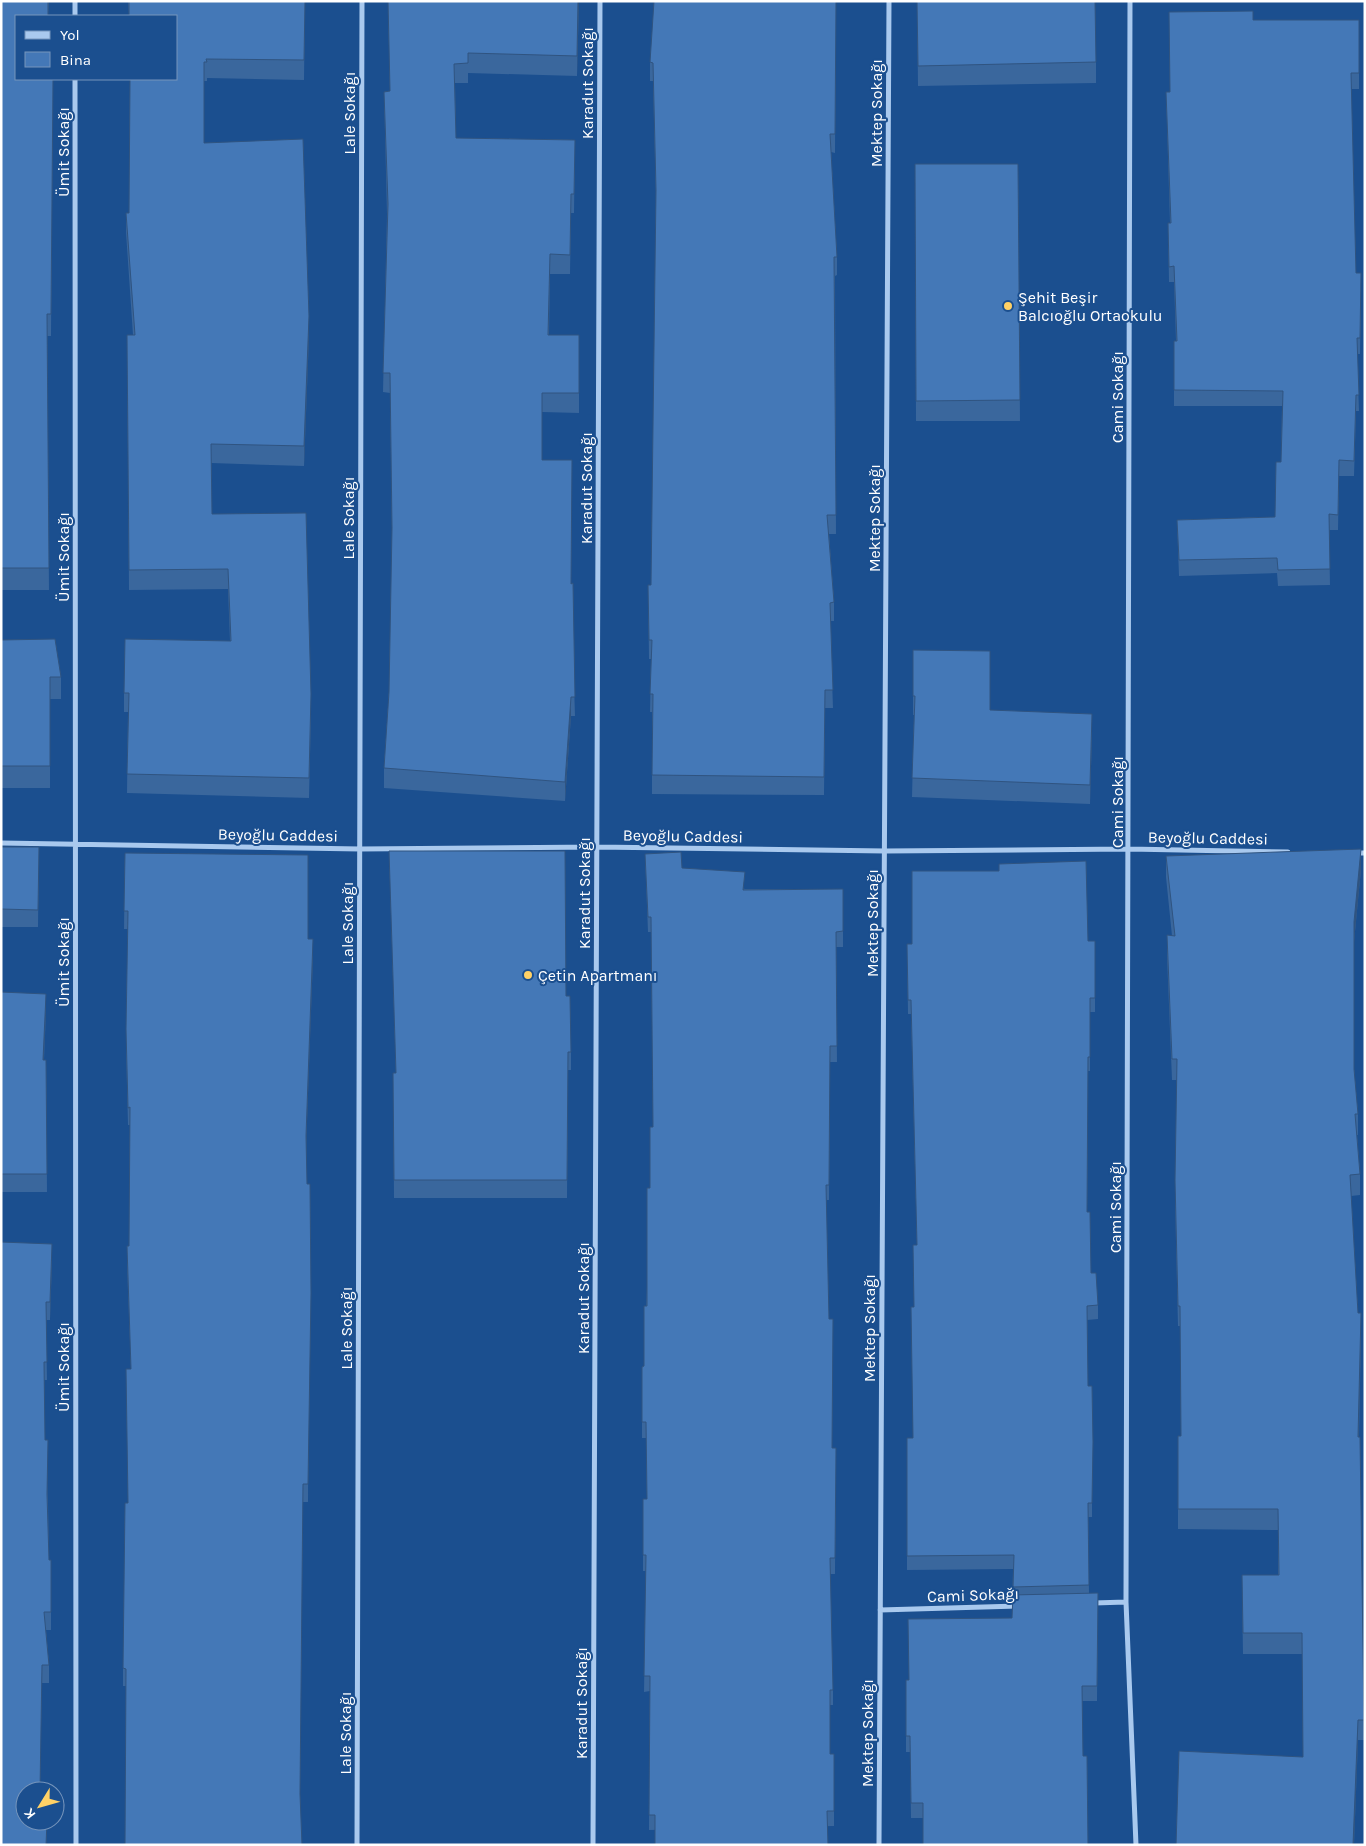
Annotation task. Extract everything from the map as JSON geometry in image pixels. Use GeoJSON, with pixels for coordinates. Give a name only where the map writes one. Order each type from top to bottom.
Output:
{"type":"FeatureCollection","features":[{"type":"Feature","properties":{"kind":"street"},"geometry":{"type":"LineString","coordinates":[[75,1],[75,15]]}},
{"type":"Feature","properties":{"kind":"street","name":"Lale Sokağı"},"geometry":{"type":"LineString","coordinates":[[357,1845],[362,1]]}},
{"type":"Feature","properties":{"kind":"street","name":"Karadut Sokağı"},"geometry":{"type":"LineString","coordinates":[[593,1845],[600,1]]}},
{"type":"Feature","properties":{"kind":"street","name":"Mektep Sokağı"},"geometry":{"type":"LineString","coordinates":[[879,1845],[889,1]]}},
{"type":"Feature","properties":{"kind":"street","name":"Cami Sokağı"},"geometry":{"type":"LineString","coordinates":[[1130,1],[1126,1602],[1136,1845]]}},
{"type":"Feature","properties":{"kind":"street","name":"Ümit Sokağı"},"geometry":{"type":"LineString","coordinates":[[75,80],[76,1845]]}},
{"type":"Feature","properties":{"kind":"street","name":"Beyoğlu Caddesi"},"geometry":{"type":"LineString","coordinates":[[1,843],[360,849],[597,847],[884,851],[1129,849],[1296,852]]}},
{"type":"Feature","properties":{"kind":"street"},"geometry":{"type":"LineString","coordinates":[[1345,853],[1365,853]]}},
{"type":"Feature","properties":{"kind":"street"},"geometry":{"type":"LineString","coordinates":[[1088,1604],[1126,1602]]}},
{"type":"Feature","properties":{"kind":"street","name":"Cami Sokağı"},"geometry":{"type":"LineString","coordinates":[[880,1610],[1022,1606]]}},
{"type":"Feature","properties":{"kind":"building"},"geometry":{"type":"Polygon","coordinates":[[[1,1],[48,1],[48,15],[15,15],[15,80],[53,80],[51,314],[47,314],[49,568],[1,568],[1,1]]]}},
{"type":"Feature","properties":{"kind":"building"},"geometry":{"type":"Polygon","coordinates":[[[129,1],[305,1],[304,60],[206,59],[207,62],[204,62],[204,143],[303,139],[309,316],[304,446],[211,444],[212,514],[306,513],[311,694],[309,778],[127,774],[129,693],[124,693],[125,639],[231,641],[228,569],[129,570],[127,335],[135,335],[126,213],[129,213],[130,80],[178,80],[178,15],[129,15],[129,1]]]}},
{"type":"Feature","properties":{"kind":"building"},"geometry":{"type":"Polygon","coordinates":[[[388,1],[578,1],[577,56],[468,53],[468,63],[454,64],[456,138],[575,140],[574,194],[571,194],[570,255],[550,254],[548,335],[579,335],[579,393],[542,393],[542,460],[572,460],[571,584],[573,583],[575,697],[571,697],[565,782],[384,768],[389,692],[392,528],[390,373],[383,373],[388,204],[384,92],[390,91],[388,1]]]}},
{"type":"Feature","properties":{"kind":"building"},"geometry":{"type":"Polygon","coordinates":[[[654,1],[836,1],[835,134],[830,134],[837,257],[834,257],[836,515],[827,515],[834,602],[830,603],[833,690],[825,690],[824,777],[652,775],[653,694],[650,694],[652,640],[649,640],[648,585],[651,585],[656,190],[653,63],[650,62],[654,1]]]}},
{"type":"Feature","properties":{"kind":"building"},"geometry":{"type":"Polygon","coordinates":[[[917,1],[1095,1],[1096,62],[918,66],[917,1]]]}},
{"type":"Feature","properties":{"kind":"building"},"geometry":{"type":"Polygon","coordinates":[[[1253,11],[1253,20],[1359,20],[1359,73],[1351,73],[1356,273],[1361,273],[1360,338],[1357,338],[1359,395],[1356,395],[1354,461],[1339,460],[1338,515],[1329,514],[1330,569],[1278,570],[1277,558],[1179,560],[1177,520],[1275,517],[1276,462],[1281,462],[1283,391],[1174,390],[1174,341],[1177,341],[1174,266],[1169,267],[1168,223],[1171,223],[1166,92],[1170,92],[1169,12],[1253,11]]]}},
{"type":"Feature","properties":{"kind":"building"},"geometry":{"type":"Polygon","coordinates":[[[915,164],[1018,164],[1020,400],[916,401],[915,164]]]}},
{"type":"Feature","properties":{"kind":"building"},"geometry":{"type":"Polygon","coordinates":[[[55,639],[61,677],[50,677],[50,766],[1,766],[1,640],[55,639]]]}},
{"type":"Feature","properties":{"kind":"building"},"geometry":{"type":"Polygon","coordinates":[[[913,650],[990,651],[990,710],[1092,714],[1090,785],[912,778],[915,696],[913,696],[913,650]]]}},
{"type":"Feature","properties":{"kind":"building"},"geometry":{"type":"Polygon","coordinates":[[[1,847],[39,847],[38,910],[1,909],[1,847]]]}},
{"type":"Feature","properties":{"kind":"building"},"geometry":{"type":"Polygon","coordinates":[[[1361,849],[1354,922],[1354,1069],[1358,1114],[1355,1114],[1360,1174],[1350,1175],[1358,1313],[1361,1313],[1358,1437],[1360,1437],[1364,1720],[1358,1720],[1353,1845],[1176,1845],[1179,1751],[1303,1757],[1302,1633],[1243,1633],[1242,1575],[1279,1575],[1278,1509],[1178,1509],[1178,1436],[1181,1436],[1180,1306],[1178,1306],[1175,1180],[1177,1059],[1172,1059],[1167,935],[1175,936],[1166,856],[1361,849]]]}},
{"type":"Feature","properties":{"kind":"building"},"geometry":{"type":"Polygon","coordinates":[[[389,851],[565,851],[566,996],[570,996],[571,1052],[568,1052],[567,1180],[394,1180],[393,1073],[396,1073],[389,851]]]}},
{"type":"Feature","properties":{"kind":"building"},"geometry":{"type":"Polygon","coordinates":[[[681,852],[682,868],[745,872],[743,890],[843,889],[843,931],[836,932],[837,1046],[830,1046],[829,1185],[826,1185],[829,1319],[833,1319],[832,1448],[836,1448],[835,1558],[830,1558],[833,1690],[830,1690],[830,1754],[834,1754],[834,1811],[827,1811],[828,1845],[655,1845],[655,1815],[649,1815],[650,1676],[644,1676],[646,1555],[643,1555],[643,1499],[647,1499],[646,1422],[642,1422],[642,1367],[644,1366],[644,1306],[647,1306],[647,1188],[650,1188],[650,1127],[653,1127],[651,917],[648,917],[645,854],[681,852]]]}},
{"type":"Feature","properties":{"kind":"building"},"geometry":{"type":"Polygon","coordinates":[[[125,853],[308,855],[308,939],[313,939],[306,1136],[307,1184],[310,1184],[311,1293],[308,1484],[303,1484],[300,1794],[302,1845],[125,1845],[126,1669],[123,1668],[125,1503],[128,1503],[126,1369],[131,1369],[127,1246],[129,1246],[130,1107],[128,1108],[126,1029],[128,911],[124,911],[125,853]]]}},
{"type":"Feature","properties":{"kind":"building"},"geometry":{"type":"Polygon","coordinates":[[[1086,861],[1088,941],[1095,941],[1095,998],[1090,998],[1090,1057],[1088,1057],[1087,1212],[1090,1212],[1091,1273],[1096,1273],[1098,1305],[1087,1306],[1088,1386],[1092,1386],[1093,1442],[1092,1503],[1088,1503],[1089,1585],[1013,1587],[1014,1555],[907,1556],[907,1438],[913,1438],[911,1307],[914,1307],[913,1245],[917,1245],[911,1000],[908,1000],[907,944],[912,944],[912,871],[999,871],[999,864],[1086,861]]]}},
{"type":"Feature","properties":{"kind":"building"},"geometry":{"type":"Polygon","coordinates":[[[1,992],[46,994],[43,1060],[46,1060],[47,1174],[1,1174],[1,992]]]}},
{"type":"Feature","properties":{"kind":"building"},"geometry":{"type":"Polygon","coordinates":[[[1,1242],[52,1244],[50,1302],[46,1302],[47,1362],[44,1362],[45,1440],[48,1440],[47,1494],[49,1560],[51,1560],[51,1612],[44,1612],[49,1665],[42,1665],[40,1781],[15,1781],[15,1831],[47,1831],[46,1845],[1,1845],[1,1242]]]}},
{"type":"Feature","properties":{"kind":"building"},"geometry":{"type":"Polygon","coordinates":[[[1098,1593],[1097,1686],[1082,1686],[1083,1756],[1087,1756],[1088,1845],[923,1845],[923,1803],[911,1803],[910,1736],[906,1736],[906,1680],[909,1680],[908,1619],[1012,1618],[1013,1595],[1098,1593]]]}},
{"type":"Feature","properties":{"kind":"place","name":"Şehit Beşir Balcıoğlu Ortaokulu"},"geometry":{"type":"Point","coordinates":[1008,306]}},
{"type":"Feature","properties":{"kind":"place","name":"Çetin Apartmanı"},"geometry":{"type":"Point","coordinates":[528,975]}}]}
